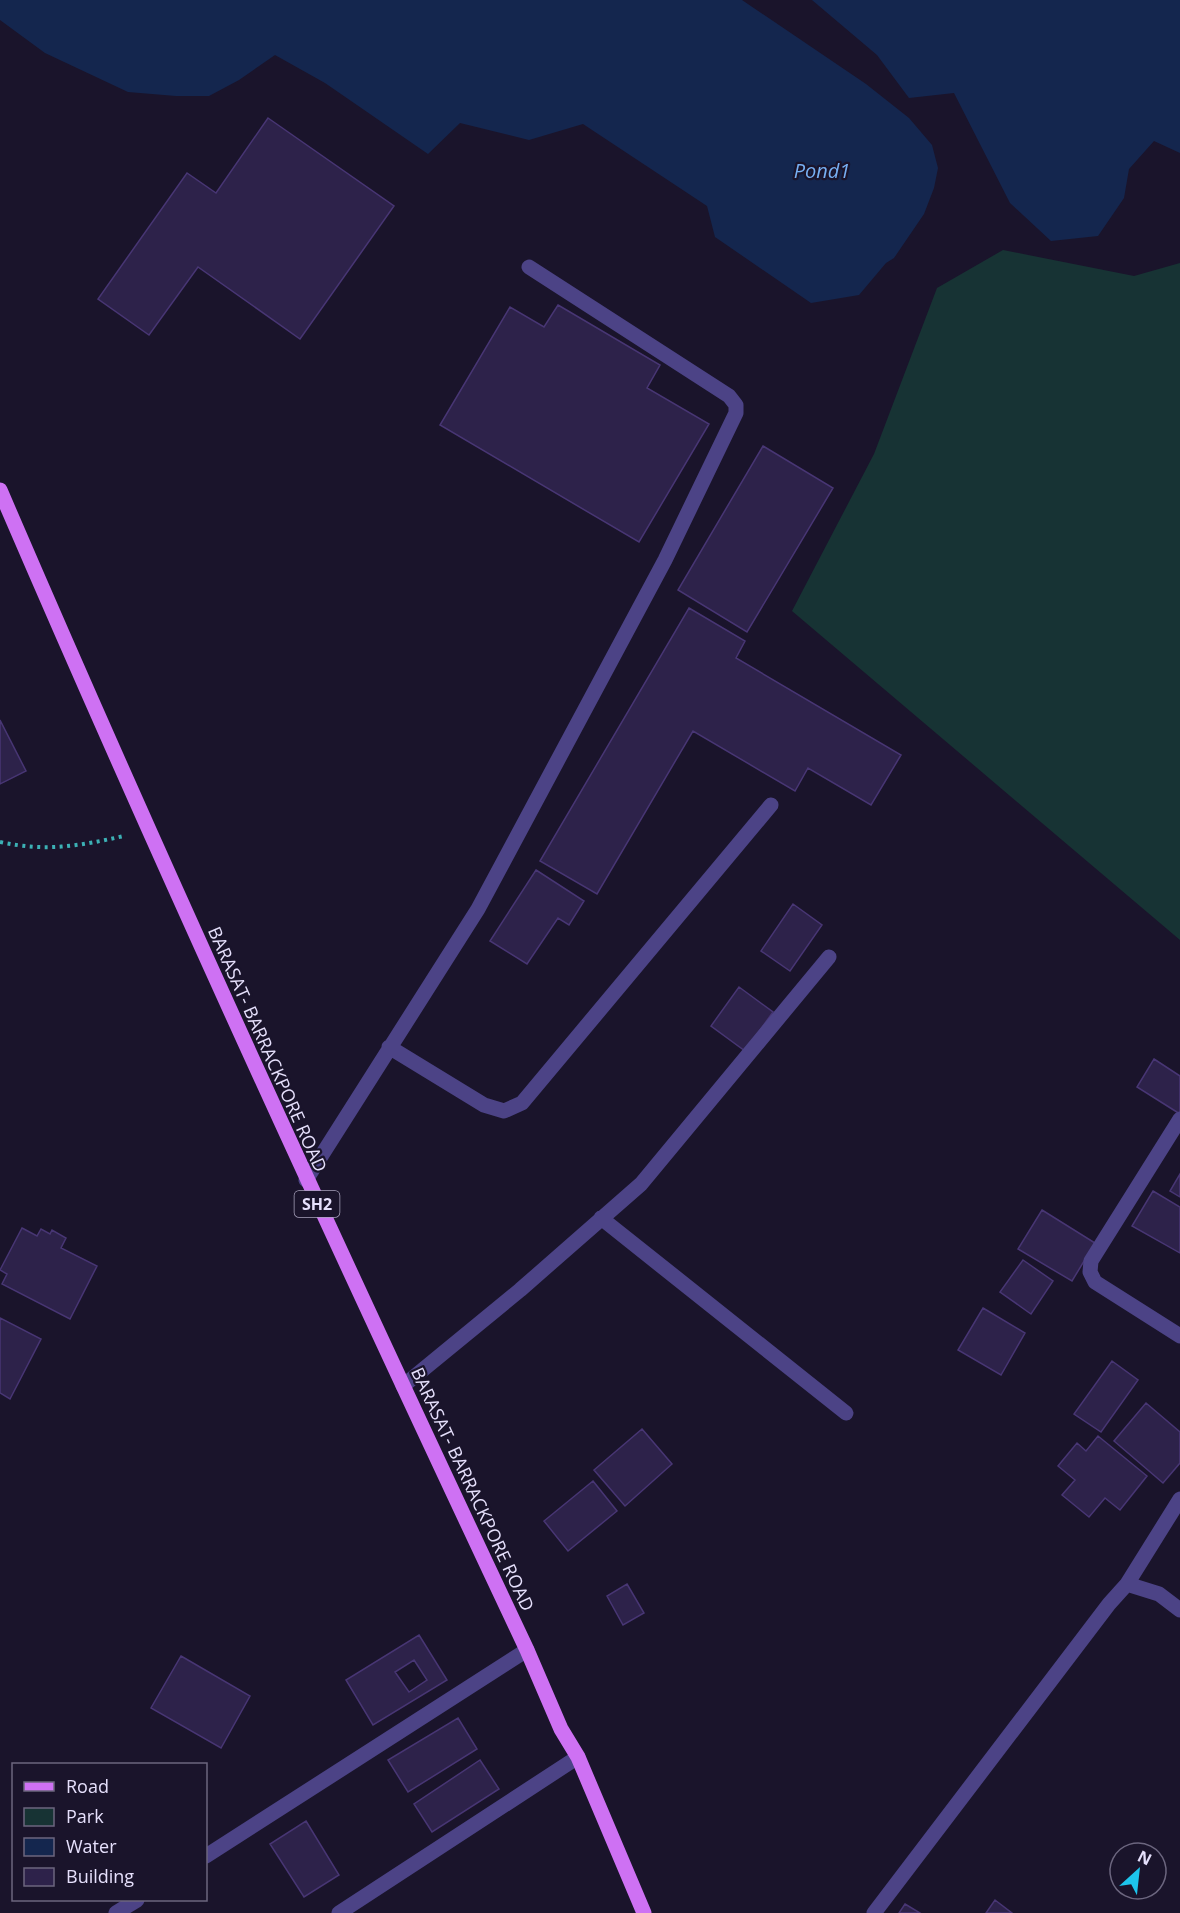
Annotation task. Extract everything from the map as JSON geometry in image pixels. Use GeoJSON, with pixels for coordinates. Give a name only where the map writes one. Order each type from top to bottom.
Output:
{"type":"FeatureCollection","features":[{"type":"Feature","properties":{"kind":"main road","name":"BARASAT- BARRACKPORE ROAD"},"geometry":{"type":"LineString","coordinates":[[0,490],[148,830],[306,1180],[527,1650],[561,1729],[578,1756],[644,1913]]}},
{"type":"Feature","properties":{"kind":"street"},"geometry":{"type":"LineString","coordinates":[[306,1180],[388,1047],[478,909],[554,771],[665,560],[736,409],[729,396],[529,267]]}},
{"type":"Feature","properties":{"kind":"street"},"geometry":{"type":"LineString","coordinates":[[388,1047],[484,1105],[504,1111],[522,1103],[771,805]]}},
{"type":"Feature","properties":{"kind":"street"},"geometry":{"type":"LineString","coordinates":[[403,1386],[641,1184],[829,957]]}},
{"type":"Feature","properties":{"kind":"street"},"geometry":{"type":"LineString","coordinates":[[1180,1119],[1091,1261],[1090,1272],[1095,1282],[1180,1336]]}},
{"type":"Feature","properties":{"kind":"street"},"geometry":{"type":"LineString","coordinates":[[601,1218],[846,1413]]}},
{"type":"Feature","properties":{"kind":"street"},"geometry":{"type":"LineString","coordinates":[[874,1913],[1108,1604],[1127,1584],[1180,1499]]}},
{"type":"Feature","properties":{"kind":"street"},"geometry":{"type":"LineString","coordinates":[[1127,1584],[1159,1594],[1180,1610]]}},
{"type":"Feature","properties":{"kind":"street"},"geometry":{"type":"LineString","coordinates":[[207,1855],[527,1650]]}},
{"type":"Feature","properties":{"kind":"street"},"geometry":{"type":"LineString","coordinates":[[339,1913],[578,1756]]}},
{"type":"Feature","properties":{"kind":"street"},"geometry":{"type":"LineString","coordinates":[[116,1913],[134,1901]]}},
{"type":"Feature","properties":{"kind":"path"},"geometry":{"type":"LineString","coordinates":[[0,842],[41,849],[66,848],[148,830]]}},
{"type":"Feature","properties":{"kind":"green space"},"geometry":{"type":"Polygon","coordinates":[[[1003,250],[1134,276],[1180,263],[1180,940],[792,611],[874,454],[937,288],[1003,250]]]}},
{"type":"Feature","properties":{"kind":"water","name":"Pond1"},"geometry":{"type":"Polygon","coordinates":[[[0,0],[742,0],[866,84],[909,118],[932,145],[938,168],[934,188],[924,214],[894,258],[886,263],[859,295],[811,303],[715,237],[707,206],[583,124],[529,140],[460,123],[428,154],[325,83],[275,55],[239,80],[209,96],[128,92],[45,53],[0,20],[0,0]]]}},
{"type":"Feature","properties":{"kind":"water"},"geometry":{"type":"Polygon","coordinates":[[[812,0],[1180,0],[1180,153],[1154,141],[1129,169],[1124,198],[1098,236],[1051,241],[1010,203],[954,93],[909,98],[877,55],[812,0]]]}},
{"type":"Feature","properties":{"kind":"building"},"geometry":{"type":"Polygon","coordinates":[[[268,118],[394,206],[300,339],[198,267],[149,335],[98,299],[187,173],[216,193],[268,118]]]}},
{"type":"Feature","properties":{"kind":"building"},"geometry":{"type":"Polygon","coordinates":[[[558,305],[660,365],[647,388],[709,424],[639,542],[440,425],[510,307],[544,327],[558,305]]]}},
{"type":"Feature","properties":{"kind":"building"},"geometry":{"type":"Polygon","coordinates":[[[763,446],[833,488],[747,632],[678,590],[763,446]]]}},
{"type":"Feature","properties":{"kind":"building"},"geometry":{"type":"Polygon","coordinates":[[[689,608],[745,641],[736,658],[901,755],[871,805],[808,768],[795,791],[693,731],[597,894],[540,861],[689,608]]]}},
{"type":"Feature","properties":{"kind":"building"},"geometry":{"type":"Polygon","coordinates":[[[0,720],[26,771],[0,784],[0,720]]]}},
{"type":"Feature","properties":{"kind":"building"},"geometry":{"type":"Polygon","coordinates":[[[536,870],[584,901],[569,925],[558,918],[527,964],[490,941],[536,870]]]}},
{"type":"Feature","properties":{"kind":"building"},"geometry":{"type":"Polygon","coordinates":[[[793,904],[822,925],[790,971],[761,951],[793,904]]]}},
{"type":"Feature","properties":{"kind":"building"},"geometry":{"type":"Polygon","coordinates":[[[739,987],[773,1012],[745,1051],[711,1026],[739,987]]]}},
{"type":"Feature","properties":{"kind":"building"},"geometry":{"type":"Polygon","coordinates":[[[1154,1059],[1180,1076],[1180,1114],[1137,1087],[1154,1059]]]}},
{"type":"Feature","properties":{"kind":"building"},"geometry":{"type":"Polygon","coordinates":[[[1180,1174],[1180,1197],[1170,1191],[1180,1174]]]}},
{"type":"Feature","properties":{"kind":"building"},"geometry":{"type":"Polygon","coordinates":[[[1153,1191],[1180,1207],[1180,1253],[1132,1226],[1153,1191]]]}},
{"type":"Feature","properties":{"kind":"building"},"geometry":{"type":"Polygon","coordinates":[[[1042,1210],[1095,1243],[1072,1281],[1018,1249],[1042,1210]]]}},
{"type":"Feature","properties":{"kind":"building"},"geometry":{"type":"Polygon","coordinates":[[[22,1228],[37,1236],[41,1229],[50,1234],[52,1230],[66,1238],[61,1248],[97,1266],[70,1319],[2,1284],[7,1274],[0,1270],[22,1228]]]}},
{"type":"Feature","properties":{"kind":"building"},"geometry":{"type":"Polygon","coordinates":[[[1023,1260],[1053,1281],[1031,1314],[1000,1292],[1023,1260]]]}},
{"type":"Feature","properties":{"kind":"building"},"geometry":{"type":"Polygon","coordinates":[[[983,1308],[1025,1333],[1001,1375],[958,1350],[983,1308]]]}},
{"type":"Feature","properties":{"kind":"building"},"geometry":{"type":"Polygon","coordinates":[[[0,1318],[41,1339],[10,1399],[0,1393],[0,1318]]]}},
{"type":"Feature","properties":{"kind":"building"},"geometry":{"type":"Polygon","coordinates":[[[1112,1361],[1138,1380],[1101,1432],[1074,1414],[1112,1361]]]}},
{"type":"Feature","properties":{"kind":"building"},"geometry":{"type":"Polygon","coordinates":[[[1146,1403],[1180,1432],[1180,1463],[1163,1483],[1114,1441],[1146,1403]]]}},
{"type":"Feature","properties":{"kind":"building"},"geometry":{"type":"Polygon","coordinates":[[[642,1429],[672,1464],[625,1506],[594,1470],[642,1429]]]}},
{"type":"Feature","properties":{"kind":"building"},"geometry":{"type":"Polygon","coordinates":[[[1098,1436],[1147,1476],[1120,1510],[1105,1498],[1089,1517],[1062,1495],[1075,1480],[1058,1466],[1077,1443],[1086,1451],[1098,1436]]]}},
{"type":"Feature","properties":{"kind":"building"},"geometry":{"type":"Polygon","coordinates":[[[593,1481],[617,1511],[568,1551],[544,1521],[593,1481]]]}},
{"type":"Feature","properties":{"kind":"building"},"geometry":{"type":"Polygon","coordinates":[[[627,1584],[644,1613],[623,1625],[607,1596],[627,1584]]]}},
{"type":"Feature","properties":{"kind":"building"},"geometry":{"type":"Polygon","coordinates":[[[419,1635],[447,1680],[373,1725],[346,1680],[419,1635]],[[414,1660],[395,1672],[409,1692],[427,1680],[414,1660]]]}},
{"type":"Feature","properties":{"kind":"building"},"geometry":{"type":"Polygon","coordinates":[[[181,1656],[250,1696],[221,1748],[151,1708],[181,1656]]]}},
{"type":"Feature","properties":{"kind":"building"},"geometry":{"type":"Polygon","coordinates":[[[458,1718],[477,1749],[408,1792],[388,1760],[458,1718]]]}},
{"type":"Feature","properties":{"kind":"building"},"geometry":{"type":"Polygon","coordinates":[[[480,1760],[499,1789],[432,1832],[414,1804],[480,1760]]]}},
{"type":"Feature","properties":{"kind":"building"},"geometry":{"type":"Polygon","coordinates":[[[306,1821],[339,1875],[304,1897],[270,1844],[306,1821]]]}},
{"type":"Feature","properties":{"kind":"building"},"geometry":{"type":"Polygon","coordinates":[[[995,1900],[1012,1913],[986,1913],[995,1900]]]}},
{"type":"Feature","properties":{"kind":"building"},"geometry":{"type":"Polygon","coordinates":[[[905,1904],[920,1913],[899,1913],[905,1904]]]}}]}
